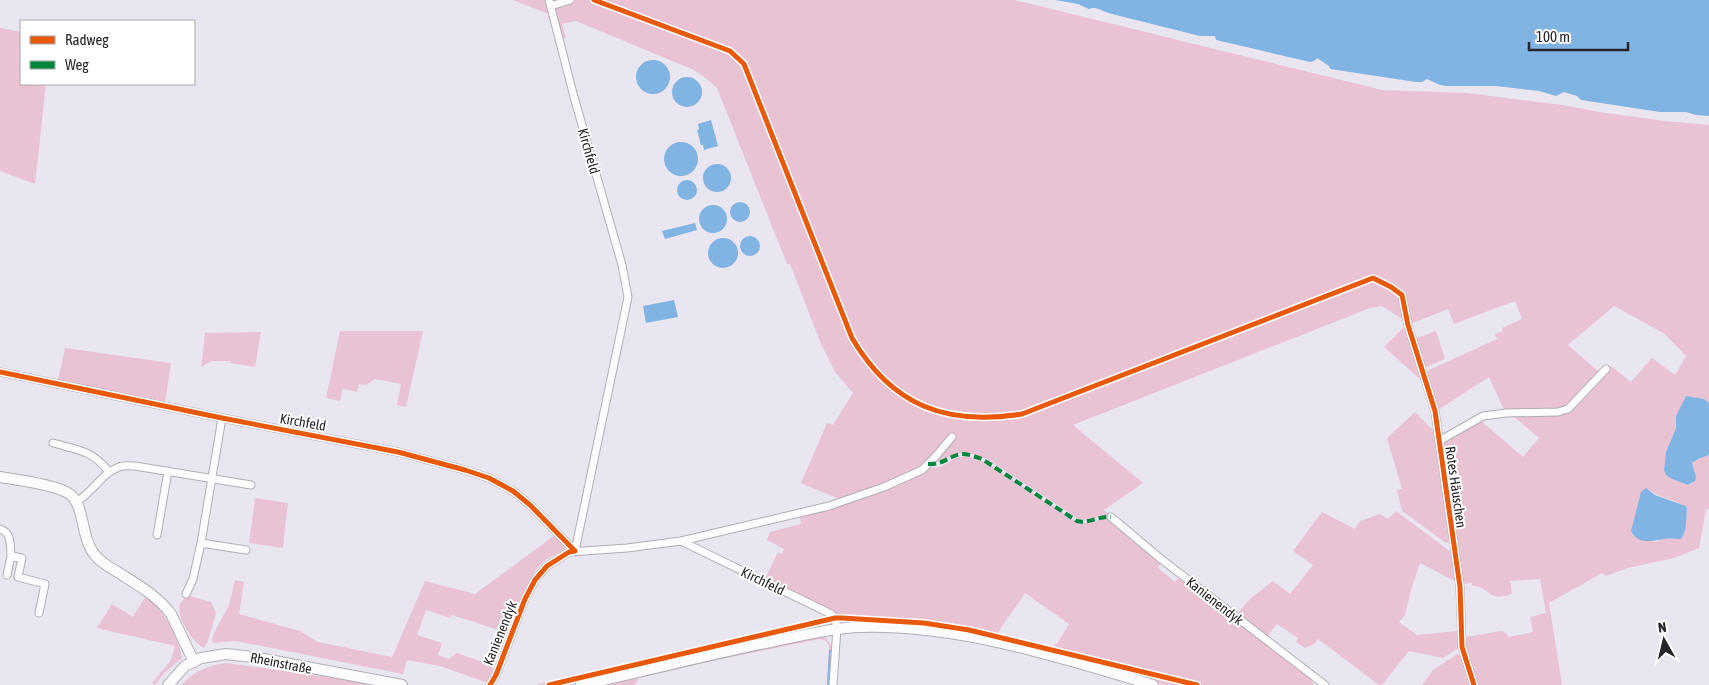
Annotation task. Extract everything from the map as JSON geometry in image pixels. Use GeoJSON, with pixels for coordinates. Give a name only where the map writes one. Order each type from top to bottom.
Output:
{"type":"FeatureCollection","features":[{"type":"Feature","properties":{"kind":"main road"},"geometry":{"type":"LineString","coordinates":[[0,477],[64,491],[72,496],[76,502],[87,541],[94,555],[151,594],[166,607],[194,662]]}},
{"type":"Feature","properties":{"kind":"main road"},"geometry":{"type":"LineString","coordinates":[[581,685],[837,628],[889,627],[950,633],[988,640],[1153,685]]}},
{"type":"Feature","properties":{"kind":"main road","name":"Rheinstraße"},"geometry":{"type":"LineString","coordinates":[[168,685],[185,666],[202,658],[236,654],[402,685]]}},
{"type":"Feature","properties":{"kind":"street"},"geometry":{"type":"LineString","coordinates":[[550,3],[570,0]]}},
{"type":"Feature","properties":{"kind":"street","name":"Kirchfeld"},"geometry":{"type":"LineString","coordinates":[[550,3],[574,97],[622,265],[628,297],[575,551]]}},
{"type":"Feature","properties":{"kind":"street","name":"Rotes Häuschen"},"geometry":{"type":"LineString","coordinates":[[1402,295],[1408,325],[1435,411],[1460,587],[1462,647],[1474,685]]}},
{"type":"Feature","properties":{"kind":"street","name":"Rotes Häuschen"},"geometry":{"type":"LineString","coordinates":[[1438,441],[1483,416],[1506,413],[1558,412],[1568,409],[1606,369]]}},
{"type":"Feature","properties":{"kind":"street","name":"Kirchfeld"},"geometry":{"type":"LineString","coordinates":[[0,372],[398,452],[438,462],[489,478],[513,491],[575,551]]}},
{"type":"Feature","properties":{"kind":"street"},"geometry":{"type":"LineString","coordinates":[[186,594],[193,579],[201,543],[222,418]]}},
{"type":"Feature","properties":{"kind":"street","name":"Kanienendyk"},"geometry":{"type":"LineString","coordinates":[[490,685],[496,675],[525,600],[535,580],[547,566],[569,552],[627,548],[681,541],[809,512],[843,502],[922,470],[952,437]]}},
{"type":"Feature","properties":{"kind":"street"},"geometry":{"type":"LineString","coordinates":[[52,443],[90,454],[100,460],[109,472]]}},
{"type":"Feature","properties":{"kind":"street"},"geometry":{"type":"LineString","coordinates":[[76,502],[85,497],[109,472],[121,466],[135,466],[250,485]]}},
{"type":"Feature","properties":{"kind":"street"},"geometry":{"type":"LineString","coordinates":[[157,535],[168,471]]}},
{"type":"Feature","properties":{"kind":"street","name":"Kanienendyk"},"geometry":{"type":"LineString","coordinates":[[1111,518],[1322,684]]}},
{"type":"Feature","properties":{"kind":"street"},"geometry":{"type":"LineString","coordinates":[[0,528],[7,532],[9,536],[11,556],[3,574],[45,584],[39,613]]}},
{"type":"Feature","properties":{"kind":"street","name":"Kirchfeld"},"geometry":{"type":"LineString","coordinates":[[681,541],[831,614],[835,618],[837,628]]}},
{"type":"Feature","properties":{"kind":"street"},"geometry":{"type":"LineString","coordinates":[[201,543],[246,550]]}},
{"type":"Feature","properties":{"kind":"street"},"geometry":{"type":"LineString","coordinates":[[11,556],[22,558],[18,578]]}},
{"type":"Feature","properties":{"kind":"street"},"geometry":{"type":"LineString","coordinates":[[833,685],[837,628]]}},
{"type":"Feature","properties":{"kind":"shaded area"},"geometry":{"type":"Polygon","coordinates":[[[513,0],[1015,0],[1382,90],[1467,93],[1563,105],[1665,121],[1709,125],[1709,403],[1704,399],[1691,397],[1676,416],[1676,428],[1666,452],[1664,470],[1672,479],[1689,485],[1695,479],[1692,463],[1709,455],[1709,509],[1706,509],[1699,548],[1674,558],[1628,568],[1606,576],[1602,573],[1549,603],[1562,685],[1477,685],[1465,637],[1502,631],[1508,637],[1533,632],[1530,617],[1546,613],[1540,579],[1510,581],[1512,594],[1499,597],[1480,587],[1472,586],[1472,583],[1462,584],[1442,442],[1480,420],[1523,457],[1539,438],[1513,416],[1572,408],[1611,366],[1631,382],[1652,358],[1675,375],[1686,356],[1665,334],[1614,306],[1568,345],[1599,372],[1564,409],[1505,412],[1489,377],[1438,410],[1426,375],[1429,370],[1497,339],[1495,334],[1503,331],[1502,328],[1522,319],[1515,301],[1454,324],[1448,309],[1410,324],[1408,322],[1404,323],[1402,319],[1382,306],[1370,308],[1073,425],[1143,483],[1104,510],[1111,516],[1087,520],[1079,519],[987,459],[970,453],[955,454],[940,461],[933,461],[919,470],[842,500],[801,483],[827,423],[833,425],[853,393],[835,372],[821,344],[717,88],[694,70],[576,21],[562,24],[566,38],[556,40],[548,18],[549,14],[513,0]],[[1650,490],[1631,531],[1633,535],[1641,540],[1656,542],[1665,538],[1681,539],[1685,529],[1687,509],[1679,503],[1650,490]]]}},
{"type":"Feature","properties":{"kind":"shaded area"},"geometry":{"type":"Polygon","coordinates":[[[0,28],[20,32],[20,85],[46,85],[35,184],[0,171],[0,28]]]}},
{"type":"Feature","properties":{"kind":"shaded area"},"geometry":{"type":"Polygon","coordinates":[[[1405,326],[1421,380],[1384,347],[1405,326]]]}},
{"type":"Feature","properties":{"kind":"shaded area"},"geometry":{"type":"Polygon","coordinates":[[[340,331],[423,331],[406,407],[397,405],[401,384],[375,379],[366,385],[359,384],[357,392],[343,389],[340,401],[326,398],[340,331]]]}},
{"type":"Feature","properties":{"kind":"shaded area"},"geometry":{"type":"Polygon","coordinates":[[[1436,331],[1445,359],[1424,368],[1414,339],[1436,331]]]}},
{"type":"Feature","properties":{"kind":"shaded area"},"geometry":{"type":"Polygon","coordinates":[[[261,332],[255,367],[231,363],[231,361],[211,361],[201,367],[205,333],[261,332]]]}},
{"type":"Feature","properties":{"kind":"shaded area"},"geometry":{"type":"Polygon","coordinates":[[[65,348],[171,363],[165,403],[58,380],[65,348]]]}},
{"type":"Feature","properties":{"kind":"shaded area"},"geometry":{"type":"Polygon","coordinates":[[[1415,412],[1434,431],[1450,542],[1446,543],[1402,511],[1397,490],[1402,489],[1387,438],[1415,412]]]}},
{"type":"Feature","properties":{"kind":"shaded area"},"geometry":{"type":"Polygon","coordinates":[[[967,456],[985,462],[1077,522],[1086,523],[1111,519],[1162,562],[1158,568],[1175,582],[1180,576],[1307,673],[1314,685],[1164,685],[1030,647],[1029,642],[1052,648],[1057,644],[1069,624],[1025,593],[997,634],[958,625],[918,619],[842,616],[765,579],[778,552],[782,554],[784,549],[767,540],[770,532],[801,524],[800,517],[843,505],[890,487],[924,470],[942,466],[956,458],[967,456]]]}},
{"type":"Feature","properties":{"kind":"shaded area"},"geometry":{"type":"Polygon","coordinates":[[[255,498],[288,503],[283,548],[249,543],[255,498]]]}},
{"type":"Feature","properties":{"kind":"shaded area"},"geometry":{"type":"Polygon","coordinates":[[[1396,511],[1451,552],[1455,581],[1420,563],[1405,615],[1399,622],[1417,635],[1457,631],[1460,647],[1443,658],[1409,651],[1382,685],[1379,685],[1318,639],[1314,644],[1305,648],[1296,642],[1298,638],[1277,624],[1266,638],[1236,615],[1250,599],[1273,581],[1290,594],[1313,565],[1293,551],[1322,512],[1355,529],[1360,521],[1380,514],[1388,519],[1396,511]]]}},
{"type":"Feature","properties":{"kind":"shaded area"},"geometry":{"type":"Polygon","coordinates":[[[555,535],[568,549],[549,558],[537,568],[522,595],[508,633],[452,615],[450,618],[426,610],[417,635],[442,643],[438,655],[449,659],[457,653],[494,666],[488,683],[440,666],[407,660],[403,674],[236,641],[214,643],[212,640],[229,605],[235,580],[244,582],[239,614],[300,631],[318,642],[392,657],[425,581],[475,594],[555,535]]]}},
{"type":"Feature","properties":{"kind":"shaded area"},"geometry":{"type":"Polygon","coordinates":[[[187,595],[211,602],[216,613],[208,641],[204,648],[195,641],[183,623],[179,610],[182,601],[187,595]]]}},
{"type":"Feature","properties":{"kind":"shaded area"},"geometry":{"type":"Polygon","coordinates":[[[146,596],[159,609],[174,632],[182,658],[164,673],[155,685],[152,683],[171,660],[175,646],[97,628],[112,604],[133,617],[146,596]]]}},
{"type":"Feature","properties":{"kind":"shaded area"},"geometry":{"type":"Polygon","coordinates":[[[831,616],[834,620],[832,624],[570,685],[535,685],[831,616]]]}},
{"type":"Feature","properties":{"kind":"shaded area"},"geometry":{"type":"Polygon","coordinates":[[[997,634],[1022,640],[1017,644],[995,639],[997,634]]]}},
{"type":"Feature","properties":{"kind":"shaded area"},"geometry":{"type":"Polygon","coordinates":[[[821,636],[826,638],[832,647],[830,685],[827,685],[829,646],[826,641],[820,639],[639,678],[635,685],[597,685],[770,645],[821,636]]]}},
{"type":"Feature","properties":{"kind":"shaded area"},"geometry":{"type":"Polygon","coordinates":[[[1457,654],[1461,656],[1471,685],[1422,685],[1433,670],[1457,654]]]}},
{"type":"Feature","properties":{"kind":"shaded area"},"geometry":{"type":"Polygon","coordinates":[[[226,663],[373,685],[181,685],[201,670],[213,665],[226,663]]]}},
{"type":"Feature","properties":{"kind":"water"},"geometry":{"type":"Polygon","coordinates":[[[1055,0],[1709,0],[1709,116],[1686,112],[1660,112],[1581,100],[1577,96],[1564,92],[1556,96],[1539,91],[1496,86],[1446,86],[1427,79],[1422,82],[1416,82],[1330,69],[1329,66],[1317,58],[1310,62],[1216,40],[1215,36],[1200,36],[1108,13],[1097,8],[1089,9],[1078,4],[1055,0]]]}},
{"type":"Feature","properties":{"kind":"water"},"geometry":{"type":"Polygon","coordinates":[[[653,60],[660,61],[665,65],[669,70],[669,84],[665,89],[660,93],[653,94],[646,93],[641,89],[637,84],[636,77],[637,70],[641,65],[646,61],[653,60]]]}},
{"type":"Feature","properties":{"kind":"water"},"geometry":{"type":"Polygon","coordinates":[[[687,77],[693,78],[701,86],[701,98],[693,106],[687,107],[681,106],[673,98],[672,92],[673,86],[681,78],[687,77]]]}},
{"type":"Feature","properties":{"kind":"water"},"geometry":{"type":"Polygon","coordinates":[[[711,120],[718,146],[704,150],[697,130],[699,129],[698,124],[711,120]]]}},
{"type":"Feature","properties":{"kind":"water"},"geometry":{"type":"Polygon","coordinates":[[[681,142],[693,147],[698,159],[693,171],[681,176],[669,171],[664,159],[669,147],[681,142]]]}},
{"type":"Feature","properties":{"kind":"water"},"geometry":{"type":"Polygon","coordinates":[[[717,164],[727,168],[731,178],[727,188],[717,192],[707,188],[703,178],[707,168],[717,164]]]}},
{"type":"Feature","properties":{"kind":"water"},"geometry":{"type":"Polygon","coordinates":[[[683,180],[691,180],[697,186],[697,194],[691,200],[683,200],[677,194],[677,186],[683,180]]]}},
{"type":"Feature","properties":{"kind":"water"},"geometry":{"type":"Polygon","coordinates":[[[736,202],[744,202],[750,208],[750,216],[744,222],[736,222],[730,216],[730,208],[736,202]]]}},
{"type":"Feature","properties":{"kind":"water"},"geometry":{"type":"Polygon","coordinates":[[[713,205],[723,209],[727,219],[723,229],[713,233],[703,229],[699,219],[703,209],[713,205]]]}},
{"type":"Feature","properties":{"kind":"water"},"geometry":{"type":"Polygon","coordinates":[[[695,223],[697,230],[665,239],[662,231],[695,223]]]}},
{"type":"Feature","properties":{"kind":"water"},"geometry":{"type":"Polygon","coordinates":[[[750,236],[757,239],[760,246],[757,253],[750,256],[743,253],[740,246],[743,239],[750,236]]]}},
{"type":"Feature","properties":{"kind":"water"},"geometry":{"type":"Polygon","coordinates":[[[723,238],[734,242],[738,253],[734,264],[723,268],[712,264],[708,253],[712,242],[723,238]]]}},
{"type":"Feature","properties":{"kind":"water"},"geometry":{"type":"Polygon","coordinates":[[[674,300],[678,317],[646,323],[643,306],[674,300]]]}},
{"type":"Feature","properties":{"kind":"water"},"geometry":{"type":"Polygon","coordinates":[[[1686,396],[1704,399],[1709,403],[1709,455],[1692,463],[1696,477],[1695,481],[1688,485],[1672,479],[1666,475],[1664,470],[1666,452],[1676,428],[1676,416],[1686,396]]]}},
{"type":"Feature","properties":{"kind":"water"},"geometry":{"type":"Polygon","coordinates":[[[1646,488],[1655,495],[1686,506],[1686,525],[1681,539],[1646,541],[1637,538],[1631,531],[1641,492],[1646,488]]]}},
{"type":"Feature","properties":{"kind":"waterway"},"geometry":{"type":"LineString","coordinates":[[828,685],[830,651]]}},
{"type":"Feature","properties":{"kind":"marked path"},"geometry":{"type":"LineString","coordinates":[[928,464],[938,463],[958,455],[972,456],[982,459],[1077,521],[1086,522],[1111,517]]}},
{"type":"Feature","properties":{"kind":"cycle path"},"geometry":{"type":"LineString","coordinates":[[594,0],[730,51],[744,64],[852,338],[868,361],[885,380],[903,395],[924,406],[945,413],[969,417],[1022,414],[1373,278],[1402,295],[1408,325],[1435,411],[1460,587],[1462,647],[1474,685]]}},
{"type":"Feature","properties":{"kind":"cycle path"},"geometry":{"type":"LineString","coordinates":[[0,372],[398,452],[465,470],[489,478],[513,491],[530,505],[575,551]]}},
{"type":"Feature","properties":{"kind":"cycle path"},"geometry":{"type":"LineString","coordinates":[[490,685],[496,675],[525,599],[535,580],[547,566],[569,552],[575,551]]}},
{"type":"Feature","properties":{"kind":"cycle path"},"geometry":{"type":"LineString","coordinates":[[549,685],[835,618],[924,623],[969,630],[1197,685]]}}]}
